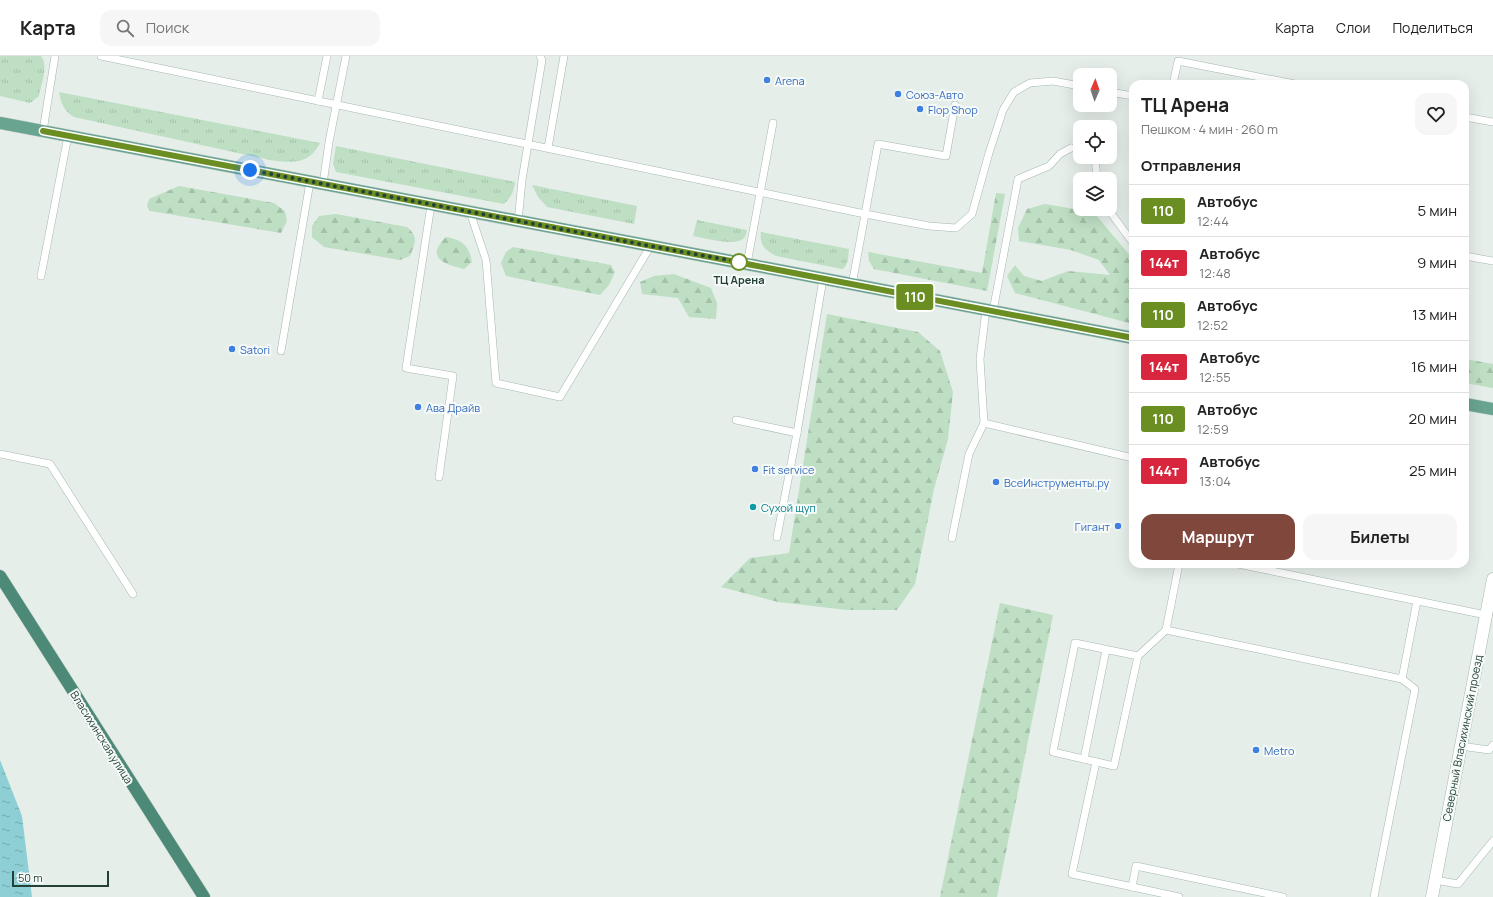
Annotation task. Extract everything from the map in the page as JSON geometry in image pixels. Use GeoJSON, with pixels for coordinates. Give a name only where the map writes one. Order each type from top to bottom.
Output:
{"type":"FeatureCollection","features":[{"type":"Feature","properties":{"kind":"highway","name":"Власихинская улица"},"geometry":{"type":"LineString","coordinates":[[0,576],[204,897]]}},
{"type":"Feature","properties":{"kind":"main road"},"geometry":{"type":"LineString","coordinates":[[0,123],[1129,337]]}},
{"type":"Feature","properties":{"kind":"main road"},"geometry":{"type":"LineString","coordinates":[[1469,405],[1493,409]]}},
{"type":"Feature","properties":{"kind":"street","name":"Северный Власихинский проезд"},"geometry":{"type":"LineString","coordinates":[[1432,897],[1493,579]]}},
{"type":"Feature","properties":{"kind":"lane"},"geometry":{"type":"LineString","coordinates":[[43,131],[55,56]]}},
{"type":"Feature","properties":{"kind":"lane"},"geometry":{"type":"LineString","coordinates":[[101,56],[865,214],[929,226],[956,228],[972,214],[1003,110],[1014,92],[1030,83],[1053,80],[1073,84]]}},
{"type":"Feature","properties":{"kind":"lane"},"geometry":{"type":"LineString","coordinates":[[318,101],[327,56]]}},
{"type":"Feature","properties":{"kind":"lane"},"geometry":{"type":"LineString","coordinates":[[323,184],[329,142],[346,56]]}},
{"type":"Feature","properties":{"kind":"lane"},"geometry":{"type":"LineString","coordinates":[[518,222],[522,180],[542,60],[540,56]]}},
{"type":"Feature","properties":{"kind":"lane"},"geometry":{"type":"LineString","coordinates":[[548,148],[564,56]]}},
{"type":"Feature","properties":{"kind":"lane"},"geometry":{"type":"LineString","coordinates":[[1173,80],[1178,62],[1274,80]]}},
{"type":"Feature","properties":{"kind":"lane"},"geometry":{"type":"LineString","coordinates":[[1117,93],[1129,95]]}},
{"type":"Feature","properties":{"kind":"lane"},"geometry":{"type":"LineString","coordinates":[[852,285],[878,144],[946,156],[955,105]]}},
{"type":"Feature","properties":{"kind":"lane"},"geometry":{"type":"LineString","coordinates":[[1469,118],[1493,122]]}},
{"type":"Feature","properties":{"kind":"lane"},"geometry":{"type":"LineString","coordinates":[[747,264],[773,123]]}},
{"type":"Feature","properties":{"kind":"lane"},"geometry":{"type":"LineString","coordinates":[[41,276],[68,136]]}},
{"type":"Feature","properties":{"kind":"lane"},"geometry":{"type":"LineString","coordinates":[[952,538],[969,454],[984,424],[980,359],[1018,179],[1049,166],[1060,154],[1071,148]]}},
{"type":"Feature","properties":{"kind":"lane"},"geometry":{"type":"LineString","coordinates":[[282,351],[310,182]]}},
{"type":"Feature","properties":{"kind":"lane"},"geometry":{"type":"LineString","coordinates":[[430,205],[406,368],[453,376],[439,477]]}},
{"type":"Feature","properties":{"kind":"lane"},"geometry":{"type":"LineString","coordinates":[[470,212],[486,260],[496,383],[560,397],[650,246]]}},
{"type":"Feature","properties":{"kind":"lane"},"geometry":{"type":"LineString","coordinates":[[1113,216],[1129,238]]}},
{"type":"Feature","properties":{"kind":"lane"},"geometry":{"type":"LineString","coordinates":[[1469,257],[1493,261]]}},
{"type":"Feature","properties":{"kind":"lane"},"geometry":{"type":"LineString","coordinates":[[777,537],[797,433],[823,279]]}},
{"type":"Feature","properties":{"kind":"lane"},"geometry":{"type":"LineString","coordinates":[[736,420],[797,433]]}},
{"type":"Feature","properties":{"kind":"lane"},"geometry":{"type":"LineString","coordinates":[[984,424],[1129,457]]}},
{"type":"Feature","properties":{"kind":"lane"},"geometry":{"type":"LineString","coordinates":[[0,454],[50,464],[133,594]]}},
{"type":"Feature","properties":{"kind":"lane"},"geometry":{"type":"LineString","coordinates":[[1138,656],[1075,643],[1053,752],[1114,766],[1138,656],[1166,630],[1179,568]]}},
{"type":"Feature","properties":{"kind":"lane"},"geometry":{"type":"LineString","coordinates":[[1257,568],[1486,615]]}},
{"type":"Feature","properties":{"kind":"lane"},"geometry":{"type":"LineString","coordinates":[[1402,679],[1417,601]]}},
{"type":"Feature","properties":{"kind":"lane"},"geometry":{"type":"LineString","coordinates":[[1166,630],[1402,679],[1415,689],[1374,897]]}},
{"type":"Feature","properties":{"kind":"lane"},"geometry":{"type":"LineString","coordinates":[[1084,759],[1106,650]]}},
{"type":"Feature","properties":{"kind":"lane"},"geometry":{"type":"LineString","coordinates":[[1461,746],[1489,750],[1493,745]]}},
{"type":"Feature","properties":{"kind":"lane"},"geometry":{"type":"LineString","coordinates":[[1096,762],[1072,874],[1179,897]]}},
{"type":"Feature","properties":{"kind":"lane"},"geometry":{"type":"LineString","coordinates":[[1435,880],[1458,884],[1493,841]]}},
{"type":"Feature","properties":{"kind":"lane"},"geometry":{"type":"LineString","coordinates":[[1132,887],[1136,866],[1283,897]]}},
{"type":"Feature","properties":{"kind":"green space"},"geometry":{"type":"Polygon","coordinates":[[[0,56],[41,56],[44,70],[39,96],[30,103],[0,96],[0,56]]]}},
{"type":"Feature","properties":{"kind":"green space"},"geometry":{"type":"Polygon","coordinates":[[[59,92],[320,143],[316,150],[305,159],[292,162],[270,160],[74,117],[64,107],[59,92]]]}},
{"type":"Feature","properties":{"kind":"green space"},"geometry":{"type":"Polygon","coordinates":[[[336,146],[515,182],[514,189],[504,204],[336,172],[333,164],[336,146]]]}},
{"type":"Feature","properties":{"kind":"green space"},"geometry":{"type":"Polygon","coordinates":[[[532,185],[637,206],[634,224],[547,207],[538,197],[532,185]]]}},
{"type":"Feature","properties":{"kind":"green space"},"geometry":{"type":"Polygon","coordinates":[[[179,186],[274,203],[285,211],[287,221],[281,233],[150,211],[147,206],[149,199],[179,186]]]}},
{"type":"Feature","properties":{"kind":"green space"},"geometry":{"type":"Polygon","coordinates":[[[996,193],[1005,194],[987,291],[874,269],[869,261],[868,252],[982,273],[996,193]]]}},
{"type":"Feature","properties":{"kind":"green space"},"geometry":{"type":"Polygon","coordinates":[[[1045,204],[1073,209],[1073,216],[1097,216],[1129,254],[1129,323],[1015,293],[1007,276],[1015,265],[1024,276],[1042,281],[1068,271],[1110,275],[1099,260],[1071,250],[1019,241],[1018,228],[1027,209],[1045,204]]]}},
{"type":"Feature","properties":{"kind":"green space"},"geometry":{"type":"Polygon","coordinates":[[[336,214],[407,227],[415,237],[410,256],[400,260],[324,247],[312,237],[312,226],[319,216],[336,214]]]}},
{"type":"Feature","properties":{"kind":"green space"},"geometry":{"type":"Polygon","coordinates":[[[697,220],[747,230],[746,235],[740,241],[734,242],[693,236],[697,220]]]}},
{"type":"Feature","properties":{"kind":"green space"},"geometry":{"type":"Polygon","coordinates":[[[761,232],[849,249],[847,263],[842,269],[776,256],[769,252],[762,244],[761,232]]]}},
{"type":"Feature","properties":{"kind":"green space"},"geometry":{"type":"Polygon","coordinates":[[[446,237],[461,242],[467,248],[472,262],[464,269],[444,262],[437,255],[437,250],[440,244],[446,237]]]}},
{"type":"Feature","properties":{"kind":"green space"},"geometry":{"type":"Polygon","coordinates":[[[513,247],[611,265],[615,272],[609,285],[600,295],[506,276],[501,263],[506,252],[513,247]]]}},
{"type":"Feature","properties":{"kind":"green space"},"geometry":{"type":"Polygon","coordinates":[[[674,274],[711,288],[717,303],[716,319],[689,317],[678,298],[642,294],[640,282],[654,276],[674,274]]]}},
{"type":"Feature","properties":{"kind":"green space"},"geometry":{"type":"Polygon","coordinates":[[[827,314],[918,332],[940,351],[953,392],[948,439],[934,489],[915,584],[897,610],[847,610],[778,602],[721,587],[750,558],[789,553],[827,314]]]}},
{"type":"Feature","properties":{"kind":"green space"},"geometry":{"type":"Polygon","coordinates":[[[1469,360],[1493,364],[1493,388],[1469,384],[1469,360]]]}},
{"type":"Feature","properties":{"kind":"green space"},"geometry":{"type":"Polygon","coordinates":[[[1000,603],[1053,615],[997,897],[940,897],[1000,603]]]}},
{"type":"Feature","properties":{"kind":"water"},"geometry":{"type":"Polygon","coordinates":[[[0,760],[22,816],[32,897],[0,897],[0,760]]]}},
{"type":"Feature","properties":{"kind":"bus line","name":"110"},"geometry":{"type":"LineString","coordinates":[[43,131],[1129,337]]}},
{"type":"Feature","properties":{"kind":"place","name":"Arena"},"geometry":{"type":"Point","coordinates":[767,80]}},
{"type":"Feature","properties":{"kind":"place","name":"Союз-Авто"},"geometry":{"type":"Point","coordinates":[898,94]}},
{"type":"Feature","properties":{"kind":"place","name":"Flop Shop"},"geometry":{"type":"Point","coordinates":[920,109]}},
{"type":"Feature","properties":{"kind":"place","name":"ТЦ Арена"},"geometry":{"type":"Point","coordinates":[739,262]}},
{"type":"Feature","properties":{"kind":"place","name":"Satori"},"geometry":{"type":"Point","coordinates":[232,349]}},
{"type":"Feature","properties":{"kind":"place","name":"Ава Драйв"},"geometry":{"type":"Point","coordinates":[418,407]}},
{"type":"Feature","properties":{"kind":"place","name":"Fit service"},"geometry":{"type":"Point","coordinates":[755,469]}},
{"type":"Feature","properties":{"kind":"place","name":"ВсеИнструменты.ру"},"geometry":{"type":"Point","coordinates":[996,482]}},
{"type":"Feature","properties":{"kind":"place","name":"Сухой щуп"},"geometry":{"type":"Point","coordinates":[753,507]}},
{"type":"Feature","properties":{"kind":"place","name":"Гигант"},"geometry":{"type":"Point","coordinates":[1118,526]}},
{"type":"Feature","properties":{"kind":"place","name":"Metro"},"geometry":{"type":"Point","coordinates":[1256,750]}},
{"type":"Feature","properties":{"kind":"route"},"geometry":{"type":"LineString","coordinates":[[250,170],[739,262]]}}]}
